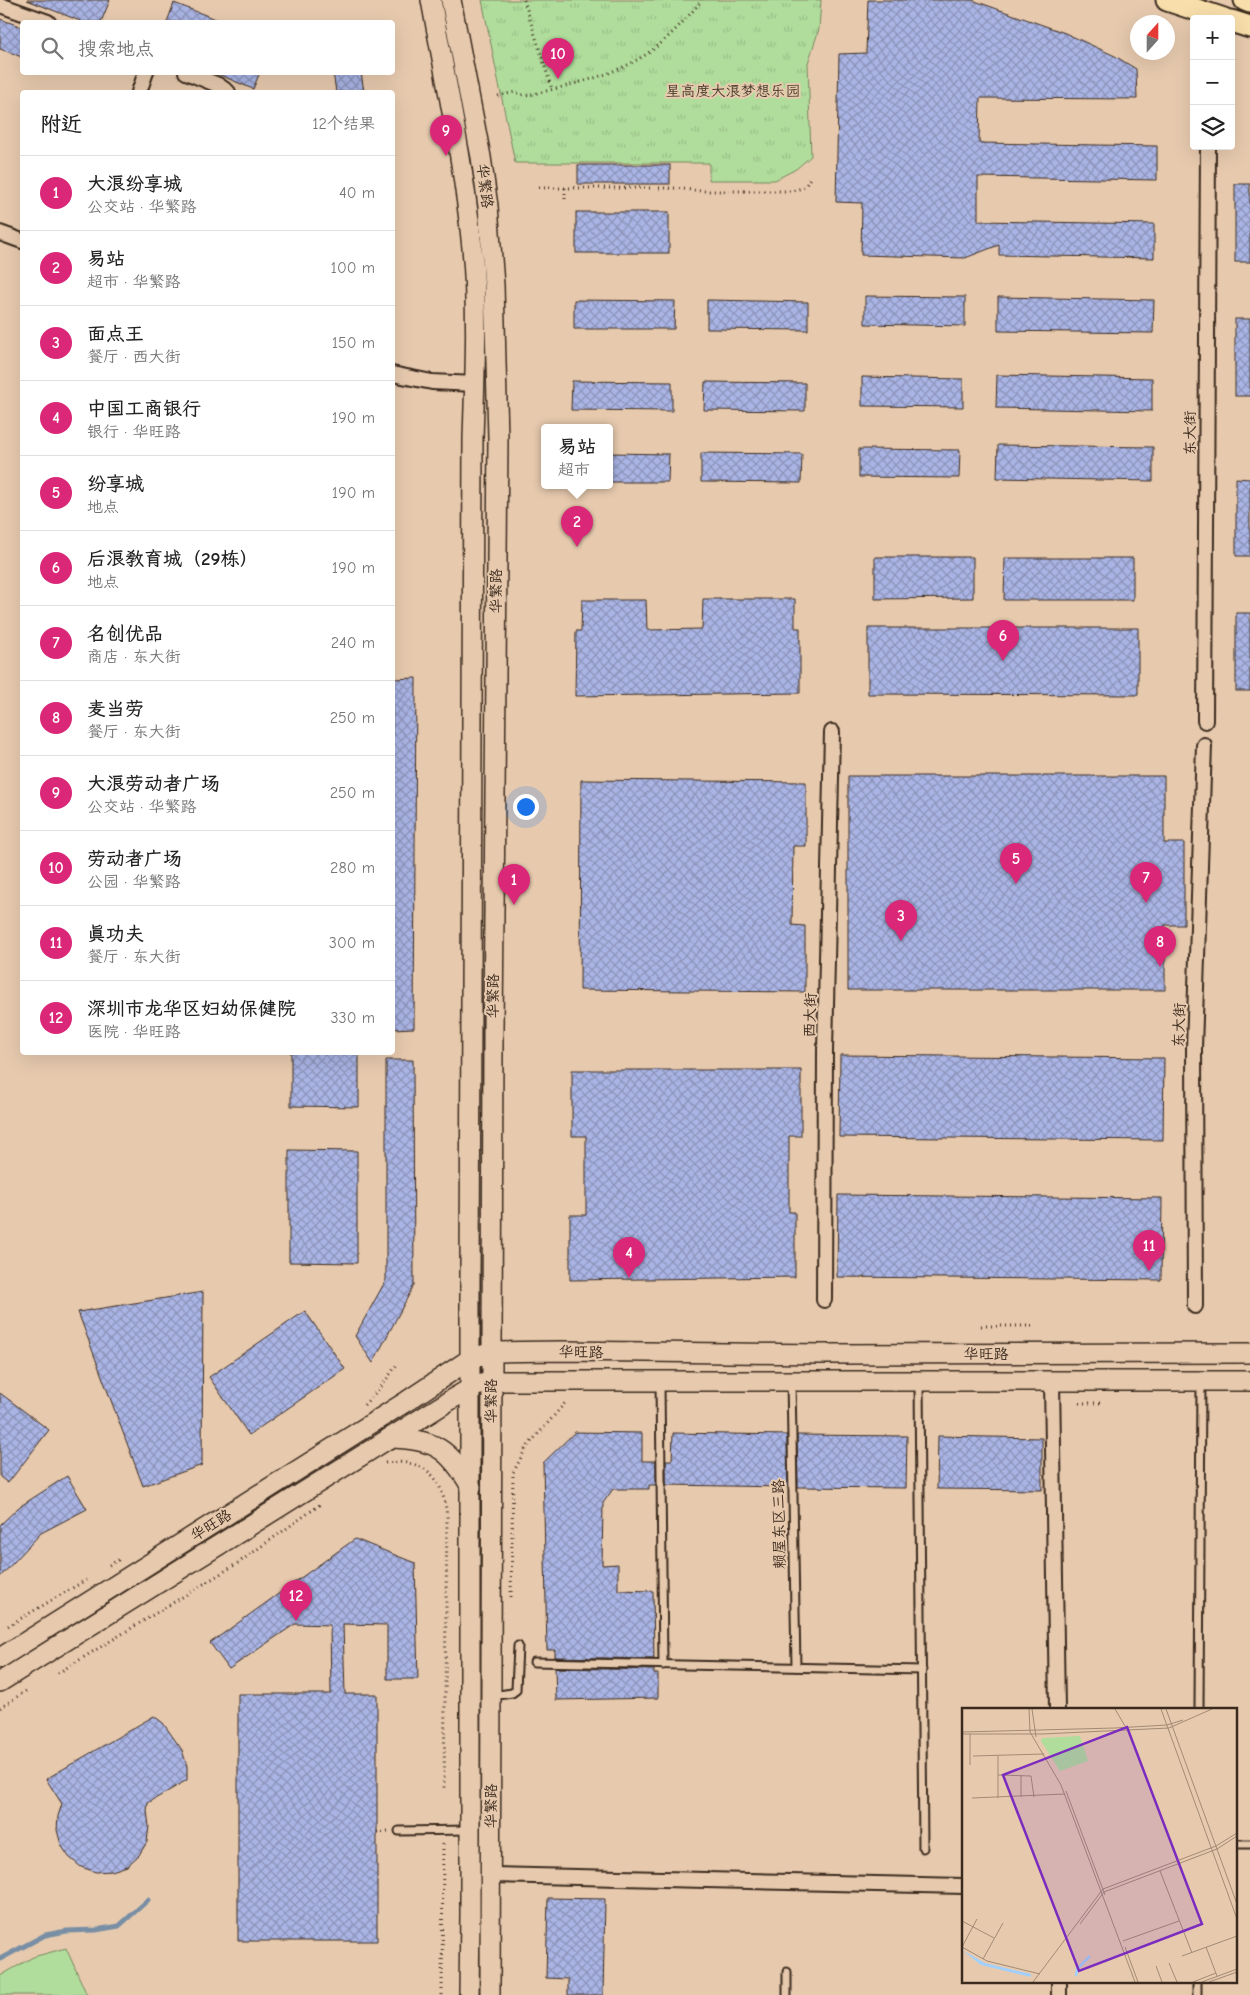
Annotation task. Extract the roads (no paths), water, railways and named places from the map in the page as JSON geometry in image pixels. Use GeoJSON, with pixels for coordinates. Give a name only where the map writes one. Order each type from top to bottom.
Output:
{"type":"FeatureCollection","features":[{"type":"Feature","properties":{"kind":"main road","name":"华繁路"},"geometry":{"type":"LineString","coordinates":[[431,0],[461,160],[468,208],[474,286],[469,1995]]}},
{"type":"Feature","properties":{"kind":"main road","name":"华繁路"},"geometry":{"type":"LineString","coordinates":[[451,0],[481,157],[488,206],[494,285],[498,447],[491,1381],[490,1995]]}},
{"type":"Feature","properties":{"kind":"main road"},"geometry":{"type":"LineString","coordinates":[[1167,0],[1212,15]]}},
{"type":"Feature","properties":{"kind":"main road"},"geometry":{"type":"LineString","coordinates":[[1245,0],[1250,1]]}},
{"type":"Feature","properties":{"kind":"main road"},"geometry":{"type":"LineString","coordinates":[[1235,22],[1250,27]]}},
{"type":"Feature","properties":{"kind":"main road","name":"华旺路"},"geometry":{"type":"LineString","coordinates":[[0,1658],[407,1401],[470,1359],[492,1352],[822,1354],[1250,1353]]}},
{"type":"Feature","properties":{"kind":"main road","name":"华旺路"},"geometry":{"type":"LineString","coordinates":[[0,1682],[389,1438],[471,1388],[491,1381],[1250,1381]]}},
{"type":"Feature","properties":{"kind":"main road"},"geometry":{"type":"LineString","coordinates":[[389,1438],[419,1440],[437,1447],[454,1461],[471,1487]]}},
{"type":"Feature","properties":{"kind":"street"},"geometry":{"type":"LineString","coordinates":[[0,5],[42,20]]}},
{"type":"Feature","properties":{"kind":"street"},"geometry":{"type":"LineString","coordinates":[[140,90],[145,75]]}},
{"type":"Feature","properties":{"kind":"street"},"geometry":{"type":"LineString","coordinates":[[193,75],[225,90]]}},
{"type":"Feature","properties":{"kind":"street","name":"东大街"},"geometry":{"type":"LineString","coordinates":[[1205,721],[1208,150]]}},
{"type":"Feature","properties":{"kind":"street"},"geometry":{"type":"LineString","coordinates":[[0,233],[20,240]]}},
{"type":"Feature","properties":{"kind":"street"},"geometry":{"type":"LineString","coordinates":[[395,375],[432,382],[474,384]]}},
{"type":"Feature","properties":{"kind":"street","name":"西大街"},"geometry":{"type":"LineString","coordinates":[[824,1300],[825,1051],[832,732]]}},
{"type":"Feature","properties":{"kind":"street","name":"东大街"},"geometry":{"type":"LineString","coordinates":[[1195,1306],[1194,1048],[1204,745]]}},
{"type":"Feature","properties":{"kind":"street"},"geometry":{"type":"LineString","coordinates":[[1052,1381],[1057,1708]]}},
{"type":"Feature","properties":{"kind":"street"},"geometry":{"type":"LineString","coordinates":[[491,1875],[962,1886]]}},
{"type":"Feature","properties":{"kind":"street"},"geometry":{"type":"LineString","coordinates":[[1059,1982],[1059,1995]]}},
{"type":"Feature","properties":{"kind":"lane"},"geometry":{"type":"LineString","coordinates":[[660,1381],[663,1665]]}},
{"type":"Feature","properties":{"kind":"lane","name":"赖屋东区三路"},"geometry":{"type":"LineString","coordinates":[[791,1381],[796,1667]]}},
{"type":"Feature","properties":{"kind":"lane"},"geometry":{"type":"LineString","coordinates":[[919,1381],[924,1848]]}},
{"type":"Feature","properties":{"kind":"lane"},"geometry":{"type":"LineString","coordinates":[[1199,1708],[1201,1381]]}},
{"type":"Feature","properties":{"kind":"lane"},"geometry":{"type":"LineString","coordinates":[[491,1696],[512,1693],[516,1690],[518,1646]]}},
{"type":"Feature","properties":{"kind":"lane"},"geometry":{"type":"LineString","coordinates":[[534,1662],[922,1670]]}},
{"type":"Feature","properties":{"kind":"lane"},"geometry":{"type":"LineString","coordinates":[[399,1831],[470,1830]]}},
{"type":"Feature","properties":{"kind":"lane"},"geometry":{"type":"LineString","coordinates":[[787,1972],[787,1995]]}},
{"type":"Feature","properties":{"kind":"lane"},"geometry":{"type":"LineString","coordinates":[[1197,1982],[1197,1995]]}},
{"type":"Feature","properties":{"kind":"waterway"},"geometry":{"type":"LineString","coordinates":[[0,1959],[45,1935],[119,1926],[148,1900]]}},
{"type":"Feature","properties":{"kind":"place","name":"劳动者广场"},"geometry":{"type":"Point","coordinates":[558,79]}},
{"type":"Feature","properties":{"kind":"place","name":"大浪劳动者广场"},"geometry":{"type":"Point","coordinates":[446,156]}},
{"type":"Feature","properties":{"kind":"place","name":"易站"},"geometry":{"type":"Point","coordinates":[577,547]}},
{"type":"Feature","properties":{"kind":"place","name":"后浪教育城（29栋）"},"geometry":{"type":"Point","coordinates":[1003,661]}},
{"type":"Feature","properties":{"kind":"place","name":"纷享城"},"geometry":{"type":"Point","coordinates":[1016,884]}},
{"type":"Feature","properties":{"kind":"place","name":"名创优品"},"geometry":{"type":"Point","coordinates":[1146,903]}},
{"type":"Feature","properties":{"kind":"place","name":"大浪纷享城"},"geometry":{"type":"Point","coordinates":[514,905]}},
{"type":"Feature","properties":{"kind":"place","name":"面点王"},"geometry":{"type":"Point","coordinates":[901,941]}},
{"type":"Feature","properties":{"kind":"place","name":"麦当劳"},"geometry":{"type":"Point","coordinates":[1160,967]}},
{"type":"Feature","properties":{"kind":"place","name":"真功夫"},"geometry":{"type":"Point","coordinates":[1149,1271]}},
{"type":"Feature","properties":{"kind":"place","name":"中国工商银行"},"geometry":{"type":"Point","coordinates":[629,1278]}},
{"type":"Feature","properties":{"kind":"place","name":"深圳市龙华区妇幼保健院"},"geometry":{"type":"Point","coordinates":[296,1621]}},
{"type":"Feature","properties":{"kind":"park label","name":"星高度大浪梦想乐园"},"geometry":{"type":"Point","coordinates":[733,91]}}]}
